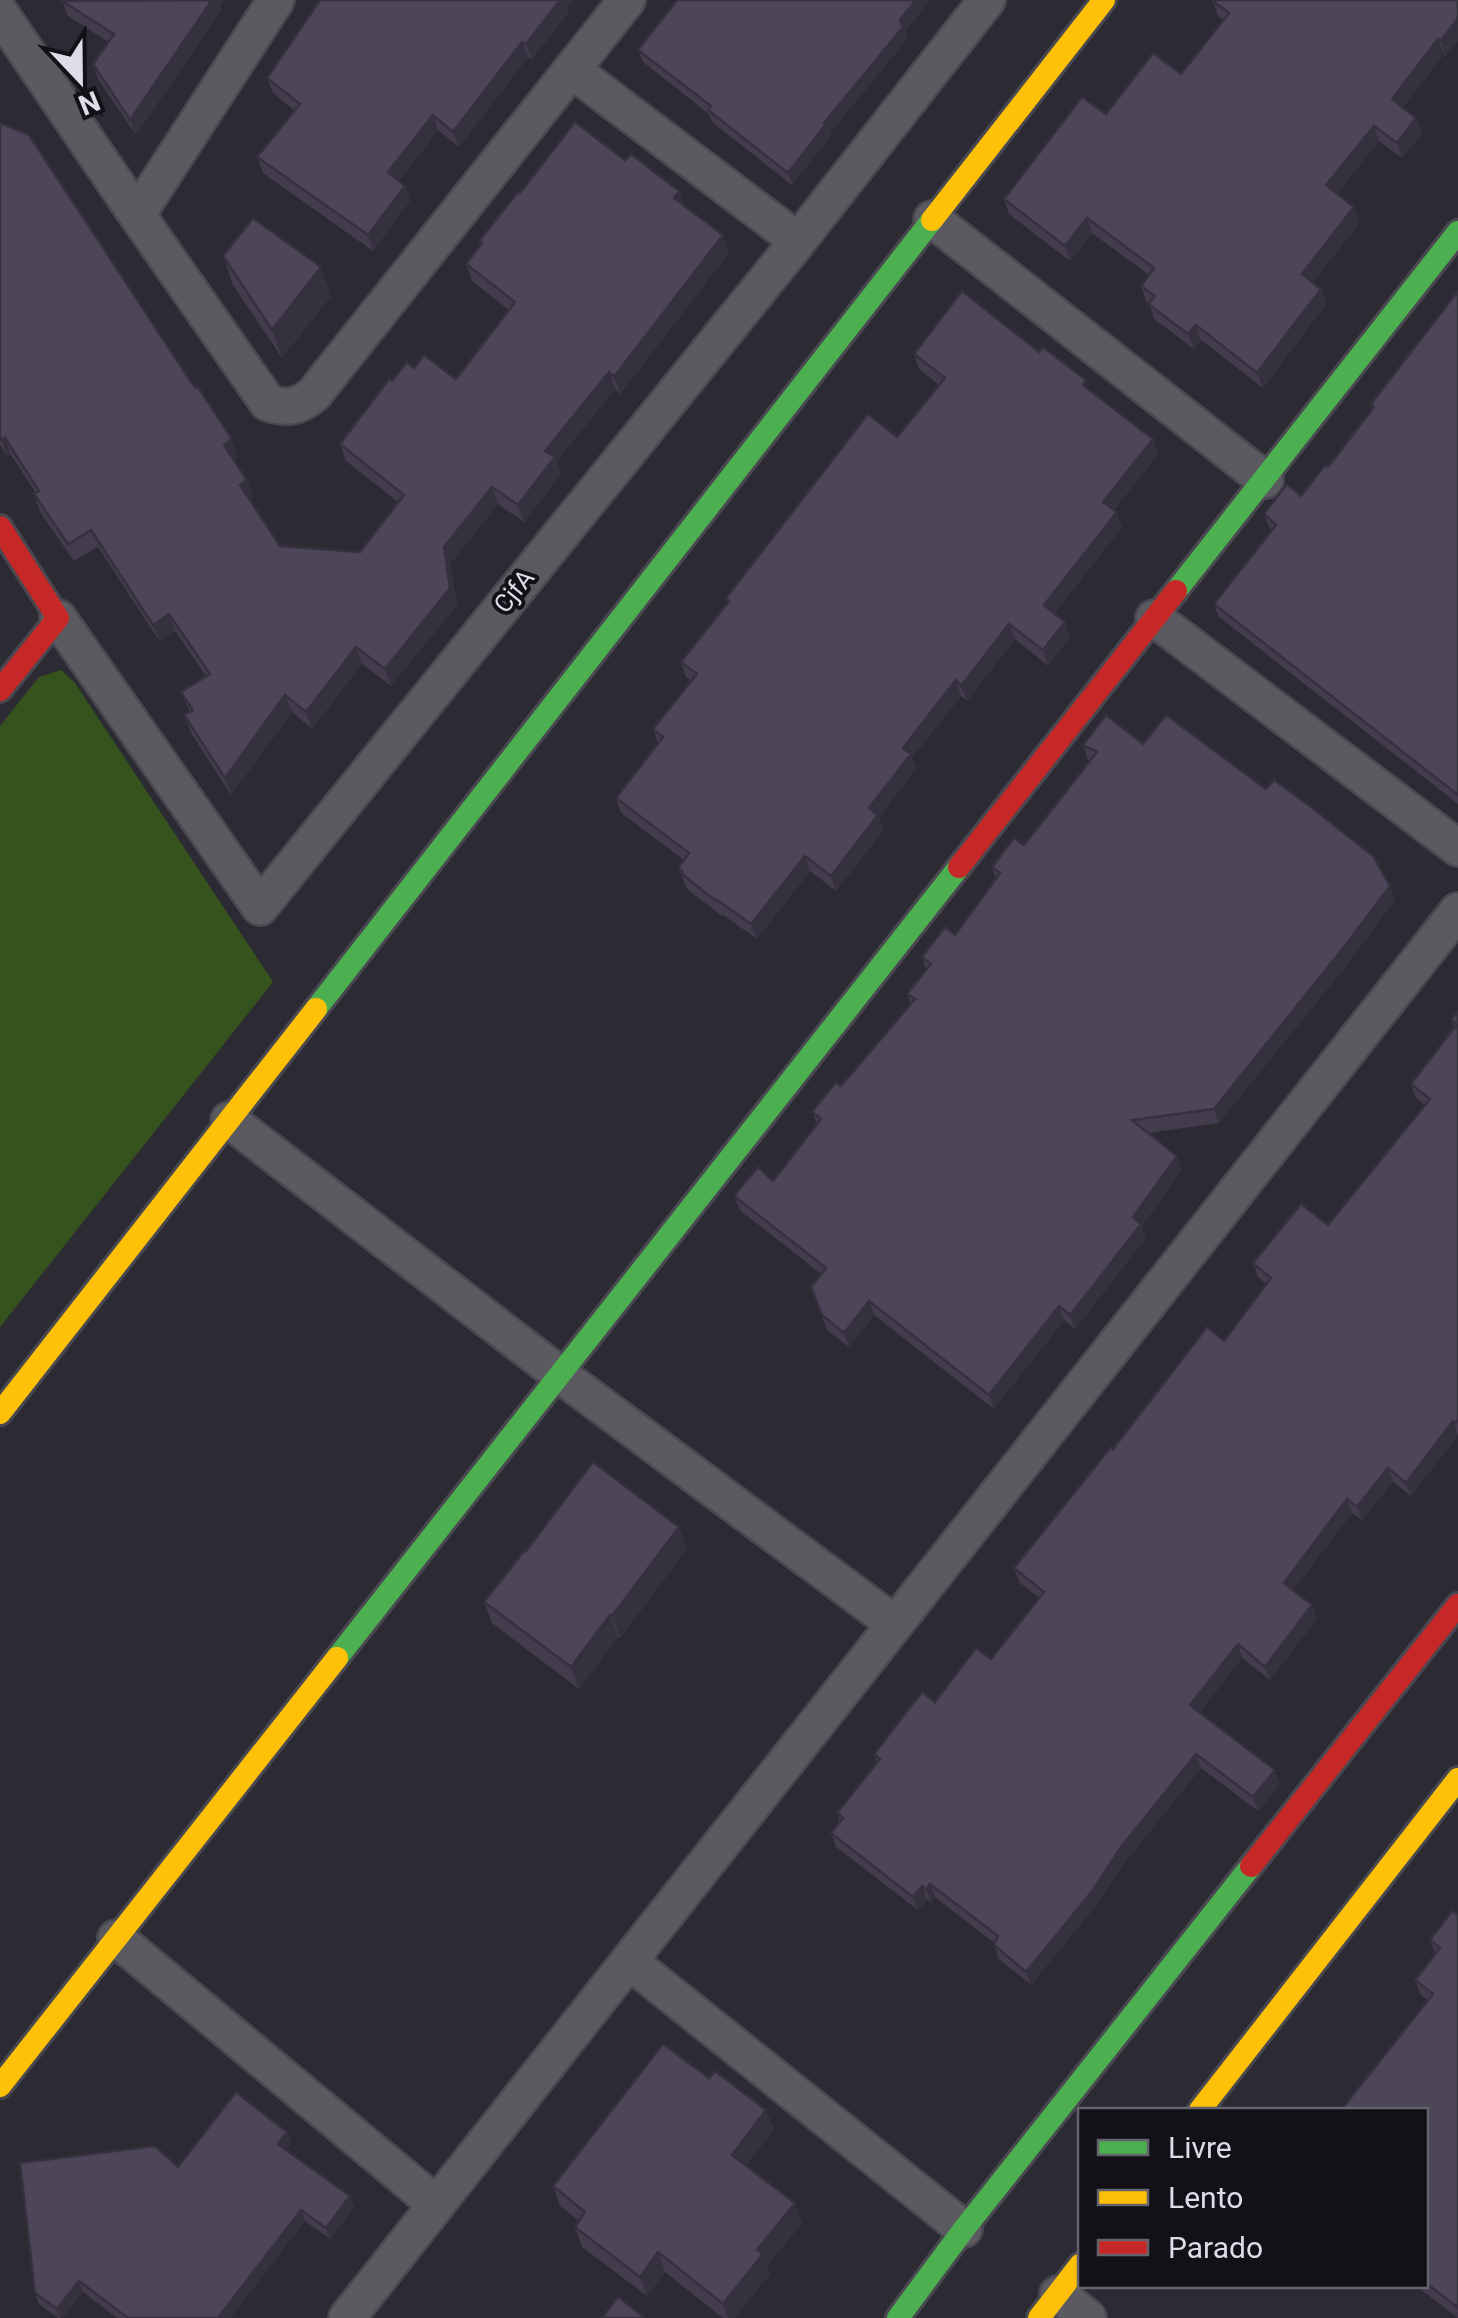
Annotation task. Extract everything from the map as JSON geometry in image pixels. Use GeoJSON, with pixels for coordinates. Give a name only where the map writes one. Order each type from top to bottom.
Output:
{"type":"FeatureCollection","features":[{"type":"Feature","properties":{"kind":"street"},"geometry":{"type":"LineString","coordinates":[[136,215],[276,0]]}},
{"type":"Feature","properties":{"kind":"street"},"geometry":{"type":"LineString","coordinates":[[0,12],[268,402],[283,408],[302,404],[314,394],[627,0]]}},
{"type":"Feature","properties":{"kind":"street","name":"CjfA"},"geometry":{"type":"LineString","coordinates":[[58,618],[260,907],[798,241],[987,0]]}},
{"type":"Feature","properties":{"kind":"street"},"geometry":{"type":"LineString","coordinates":[[0,1413],[1104,0]]}},
{"type":"Feature","properties":{"kind":"street"},"geometry":{"type":"LineString","coordinates":[[572,70],[798,241]]}},
{"type":"Feature","properties":{"kind":"street"},"geometry":{"type":"LineString","coordinates":[[932,219],[1264,480]]}},
{"type":"Feature","properties":{"kind":"street"},"geometry":{"type":"LineString","coordinates":[[0,2086],[1458,232]]}},
{"type":"Feature","properties":{"kind":"street"},"geometry":{"type":"LineString","coordinates":[[0,527],[58,618],[0,690]]}},
{"type":"Feature","properties":{"kind":"street"},"geometry":{"type":"LineString","coordinates":[[9,592],[26,570]]}},
{"type":"Feature","properties":{"kind":"street"},"geometry":{"type":"LineString","coordinates":[[1154,618],[1458,848]]}},
{"type":"Feature","properties":{"kind":"street"},"geometry":{"type":"LineString","coordinates":[[347,2318],[1458,910]]}},
{"type":"Feature","properties":{"kind":"street"},"geometry":{"type":"LineString","coordinates":[[229,1120],[559,1374],[895,1624]]}},
{"type":"Feature","properties":{"kind":"street"},"geometry":{"type":"LineString","coordinates":[[898,2318],[964,2228],[1458,1605]]}},
{"type":"Feature","properties":{"kind":"street"},"geometry":{"type":"LineString","coordinates":[[1432,1636],[1458,1652]]}},
{"type":"Feature","properties":{"kind":"street"},"geometry":{"type":"LineString","coordinates":[[1202,2108],[1458,1779]]}},
{"type":"Feature","properties":{"kind":"street"},"geometry":{"type":"LineString","coordinates":[[116,1938],[436,2204]]}},
{"type":"Feature","properties":{"kind":"street"},"geometry":{"type":"LineString","coordinates":[[629,1960],[964,2228]]}},
{"type":"Feature","properties":{"kind":"street"},"geometry":{"type":"LineString","coordinates":[[1078,2268],[1048,2306],[1088,2318]]}},
{"type":"Feature","properties":{"kind":"green space"},"geometry":{"type":"Polygon","coordinates":[[[61,670],[75,683],[273,982],[0,1327],[0,726],[39,677],[61,670]]]}},
{"type":"Feature","properties":{"kind":"building"},"geometry":{"type":"Polygon","coordinates":[[[212,0],[130,120],[93,64],[114,34],[62,1],[212,0]]]}},
{"type":"Feature","properties":{"kind":"building"},"geometry":{"type":"Polygon","coordinates":[[[320,0],[560,0],[526,44],[522,42],[453,132],[433,115],[388,172],[405,186],[368,235],[257,157],[300,104],[267,78],[320,0]]]}},
{"type":"Feature","properties":{"kind":"building"},"geometry":{"type":"Polygon","coordinates":[[[677,0],[916,0],[900,20],[903,27],[788,173],[638,50],[677,0]]]}},
{"type":"Feature","properties":{"kind":"building"},"geometry":{"type":"Polygon","coordinates":[[[1214,0],[1458,0],[1458,18],[1392,99],[1416,118],[1397,143],[1374,126],[1326,185],[1354,207],[1302,274],[1321,289],[1257,373],[1196,325],[1188,334],[1148,304],[1155,296],[1141,286],[1154,268],[1087,218],[1065,246],[1004,199],[1082,97],[1106,114],[1153,53],[1181,74],[1229,13],[1214,0]]]}},
{"type":"Feature","properties":{"kind":"building"},"geometry":{"type":"Polygon","coordinates":[[[575,122],[625,160],[631,154],[679,191],[674,198],[723,235],[614,377],[609,372],[545,451],[555,457],[518,505],[492,487],[444,547],[450,588],[385,669],[356,647],[306,712],[285,695],[225,778],[184,715],[193,710],[181,692],[210,674],[169,614],[153,625],[91,530],[68,544],[34,494],[39,491],[5,438],[0,437],[0,123],[29,135],[195,388],[198,387],[232,439],[224,445],[247,480],[240,485],[280,546],[360,552],[404,495],[340,444],[389,379],[392,381],[407,362],[414,368],[424,355],[456,379],[515,302],[466,264],[482,243],[480,240],[575,122]]]}},
{"type":"Feature","properties":{"kind":"building"},"geometry":{"type":"Polygon","coordinates":[[[253,218],[321,267],[272,330],[223,256],[253,218]]]}},
{"type":"Feature","properties":{"kind":"building"},"geometry":{"type":"Polygon","coordinates":[[[962,291],[1039,352],[1043,347],[1086,380],[1083,385],[1153,439],[1103,502],[1117,512],[1044,605],[1065,622],[1043,650],[1009,624],[961,686],[956,680],[903,748],[911,754],[869,808],[878,815],[831,876],[805,856],[751,924],[682,874],[678,868],[689,853],[616,798],[663,737],[653,729],[697,674],[681,662],[868,414],[897,437],[945,378],[914,354],[962,291]]]}},
{"type":"Feature","properties":{"kind":"building"},"geometry":{"type":"Polygon","coordinates":[[[1458,291],[1458,795],[1214,604],[1276,525],[1264,514],[1287,484],[1301,496],[1325,465],[1328,467],[1458,291]]]}},
{"type":"Feature","properties":{"kind":"building"},"geometry":{"type":"Polygon","coordinates":[[[1106,715],[1143,744],[1166,715],[1266,789],[1274,780],[1373,856],[1390,886],[1214,1109],[1132,1120],[1177,1156],[1133,1217],[1141,1224],[1093,1286],[1070,1315],[1059,1306],[989,1395],[869,1301],[844,1333],[822,1315],[811,1287],[826,1268],[734,1196],[758,1167],[773,1181],[821,1119],[812,1112],[836,1082],[841,1086],[915,999],[907,994],[931,964],[922,957],[945,927],[955,935],[1000,873],[992,867],[1014,838],[1024,845],[1097,752],[1083,745],[1106,715]]]}},
{"type":"Feature","properties":{"kind":"building"},"geometry":{"type":"Polygon","coordinates":[[[1458,1011],[1458,1420],[1453,1421],[1406,1483],[1388,1468],[1357,1507],[1347,1499],[1284,1583],[1312,1605],[1265,1667],[1238,1644],[1190,1705],[1275,1770],[1253,1797],[1196,1754],[1026,1972],[994,1945],[998,1936],[930,1884],[926,1889],[922,1886],[913,1897],[831,1833],[843,1818],[837,1813],[880,1759],[874,1754],[922,1692],[935,1702],[976,1648],[991,1659],[1044,1592],[1014,1568],[1207,1327],[1224,1341],[1271,1278],[1253,1263],[1301,1204],[1328,1225],[1430,1099],[1411,1084],[1457,1024],[1451,1020],[1458,1011]]]}},
{"type":"Feature","properties":{"kind":"building"},"geometry":{"type":"Polygon","coordinates":[[[593,1462],[679,1527],[571,1667],[484,1602],[593,1462]]]}},
{"type":"Feature","properties":{"kind":"building"},"geometry":{"type":"Polygon","coordinates":[[[1452,1911],[1458,1915],[1458,2308],[1428,2285],[1428,2108],[1343,2108],[1433,1994],[1415,1980],[1440,1948],[1430,1940],[1452,1911]]]}},
{"type":"Feature","properties":{"kind":"building"},"geometry":{"type":"Polygon","coordinates":[[[663,2044],[709,2078],[715,2071],[766,2110],[732,2155],[795,2203],[757,2250],[763,2254],[723,2304],[658,2252],[640,2277],[575,2227],[585,2212],[553,2186],[663,2044]]]}},
{"type":"Feature","properties":{"kind":"building"},"geometry":{"type":"Polygon","coordinates":[[[236,2092],[287,2132],[278,2144],[350,2196],[326,2228],[301,2210],[218,2318],[128,2318],[79,2281],[57,2309],[35,2293],[20,2163],[155,2146],[178,2167],[236,2092]]]}},
{"type":"Feature","properties":{"kind":"building"},"geometry":{"type":"Polygon","coordinates":[[[618,2297],[645,2318],[602,2318],[618,2297]]]}},
{"type":"Feature","properties":{"kind":"traffic: fast"},"geometry":{"type":"LineString","coordinates":[[316,1009],[932,220]]}},
{"type":"Feature","properties":{"kind":"traffic: fast"},"geometry":{"type":"LineString","coordinates":[[1176,591],[1458,232]]}},
{"type":"Feature","properties":{"kind":"traffic: fast"},"geometry":{"type":"LineString","coordinates":[[337,1658],[959,867]]}},
{"type":"Feature","properties":{"kind":"traffic: fast"},"geometry":{"type":"LineString","coordinates":[[898,2318],[1251,1866]]}},
{"type":"Feature","properties":{"kind":"traffic: slow"},"geometry":{"type":"LineString","coordinates":[[932,220],[1104,0]]}},
{"type":"Feature","properties":{"kind":"traffic: slow"},"geometry":{"type":"LineString","coordinates":[[0,1413],[316,1009]]}},
{"type":"Feature","properties":{"kind":"traffic: slow"},"geometry":{"type":"LineString","coordinates":[[0,2086],[337,1658]]}},
{"type":"Feature","properties":{"kind":"traffic: slow"},"geometry":{"type":"LineString","coordinates":[[1202,2108],[1458,1779]]}},
{"type":"Feature","properties":{"kind":"traffic: slow"},"geometry":{"type":"LineString","coordinates":[[1039,2318],[1078,2268]]}},
{"type":"Feature","properties":{"kind":"traffic: jam"},"geometry":{"type":"LineString","coordinates":[[0,527],[58,618],[0,690]]}},
{"type":"Feature","properties":{"kind":"traffic: jam"},"geometry":{"type":"LineString","coordinates":[[959,867],[1176,591]]}},
{"type":"Feature","properties":{"kind":"traffic: jam"},"geometry":{"type":"LineString","coordinates":[[1251,1866],[1458,1605]]}}]}
